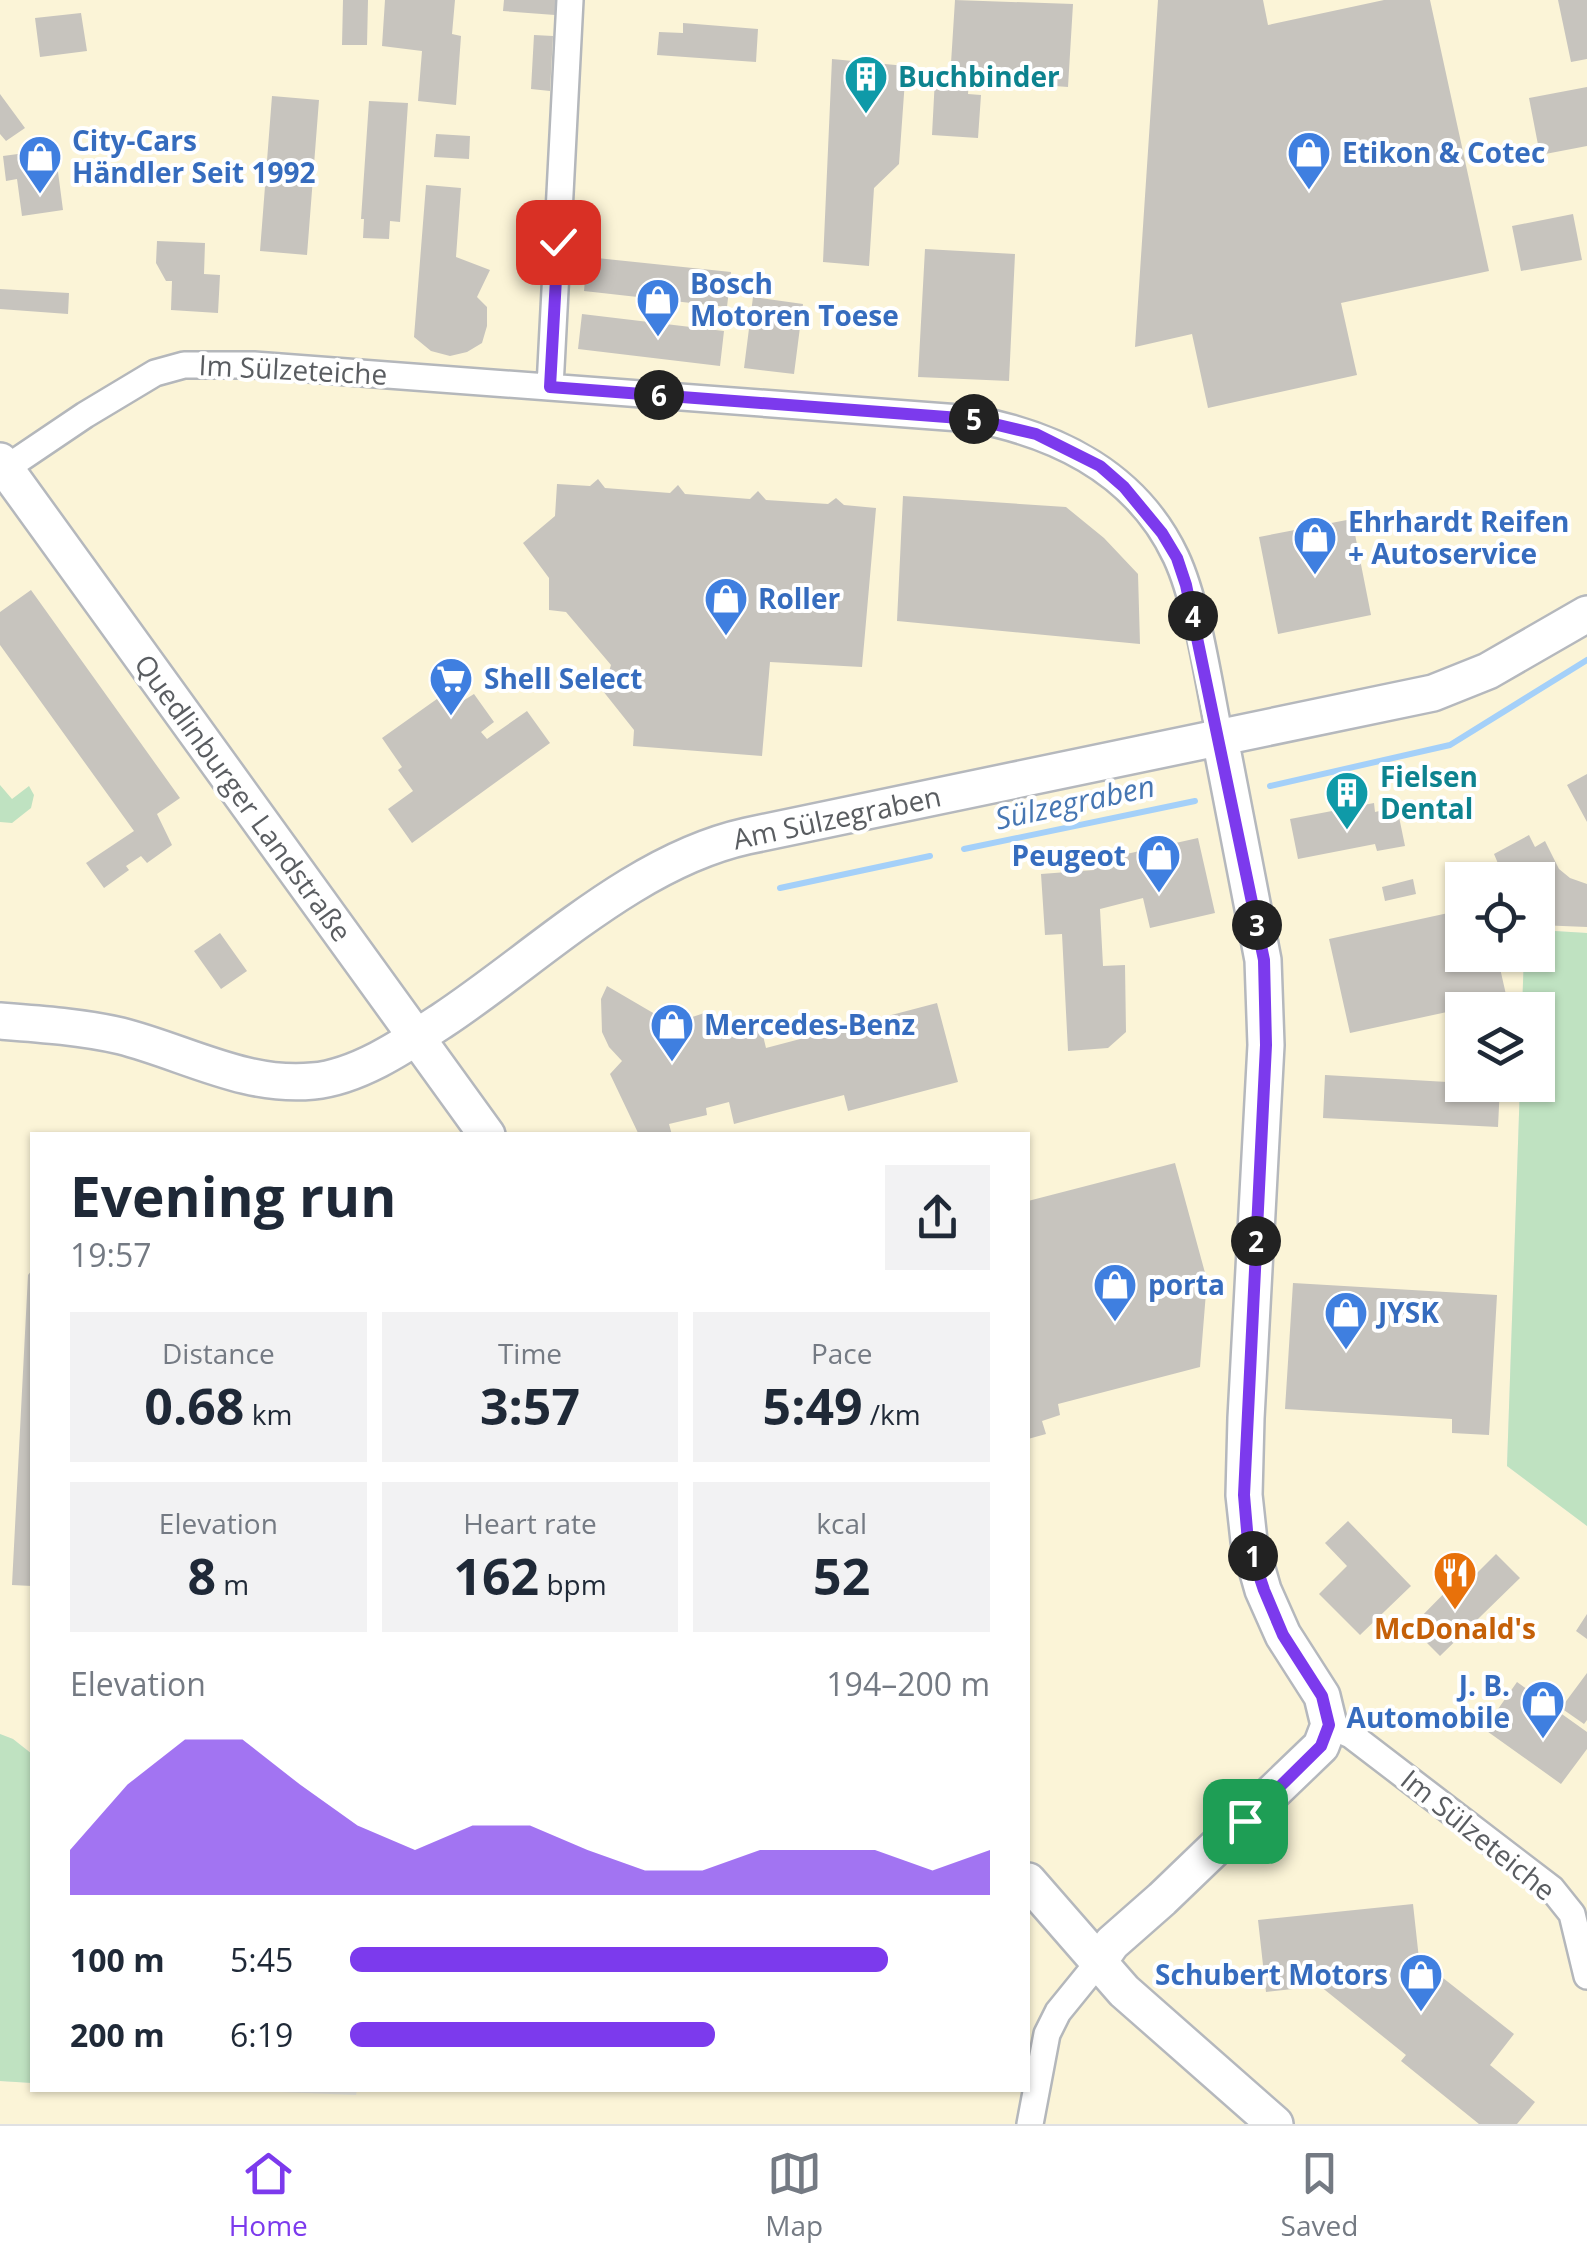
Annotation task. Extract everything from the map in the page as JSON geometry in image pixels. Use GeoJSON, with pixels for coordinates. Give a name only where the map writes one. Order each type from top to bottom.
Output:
{"type":"FeatureCollection","features":[{"type":"Feature","properties":{"kind":"street"},"geometry":{"type":"LineString","coordinates":[[550,387],[570,0]]}},
{"type":"Feature","properties":{"kind":"street","name":"Im Sülzeteiche"},"geometry":{"type":"LineString","coordinates":[[3,465],[140,381],[172,367],[254,364],[973,419],[1036,434],[1073,450],[1124,487],[1154,521],[1177,558],[1198,634],[1264,960],[1266,1045],[1244,1495],[1248,1542],[1283,1635],[1322,1696],[1329,1725],[1351,1735],[1552,1889],[1572,1914],[1587,1976]]}},
{"type":"Feature","properties":{"kind":"street","name":"Quedlinburger Landstraße"},"geometry":{"type":"LineString","coordinates":[[3,465],[485,1132]]}},
{"type":"Feature","properties":{"kind":"street","name":"Am Sülzegraben"},"geometry":{"type":"LineString","coordinates":[[0,1021],[120,1036],[246,1076],[280,1082],[312,1082],[340,1075],[416,1038],[642,880],[702,849],[734,839],[1433,692],[1488,671],[1587,614]]}},
{"type":"Feature","properties":{"kind":"street"},"geometry":{"type":"LineString","coordinates":[[1030,2124],[1047,2034],[1058,2012],[1112,1943],[1321,1746],[1329,1725]]}},
{"type":"Feature","properties":{"kind":"street"},"geometry":{"type":"LineString","coordinates":[[1030,1883],[1097,1964],[1169,2034],[1275,2124]]}},
{"type":"Feature","properties":{"kind":"shaded area"},"geometry":{"type":"Polygon","coordinates":[[[0,0],[1587,0],[1587,933],[1555,931],[1555,862],[1445,862],[1445,972],[1523,972],[1523,992],[1445,992],[1445,1102],[1519,1102],[1507,1466],[1587,1526],[1587,2124],[0,2124],[0,2081],[30,2083],[30,2092],[1030,2092],[1030,1132],[30,1132],[30,1752],[0,1734],[0,0]]]}},
{"type":"Feature","properties":{"kind":"green space"},"geometry":{"type":"Polygon","coordinates":[[[0,785],[12,799],[29,786],[34,795],[31,808],[12,823],[0,822],[0,785]]]}},
{"type":"Feature","properties":{"kind":"green space"},"geometry":{"type":"Polygon","coordinates":[[[1555,931],[1587,933],[1587,1526],[1507,1466],[1519,1102],[1555,1102],[1555,992],[1523,992],[1523,972],[1555,972],[1555,931]]]}},
{"type":"Feature","properties":{"kind":"green space"},"geometry":{"type":"Polygon","coordinates":[[[0,1734],[30,1752],[30,2083],[0,2081],[0,1734]]]}},
{"type":"Feature","properties":{"kind":"building"},"geometry":{"type":"Polygon","coordinates":[[[343,0],[368,0],[367,45],[342,45],[343,0]]]}},
{"type":"Feature","properties":{"kind":"building"},"geometry":{"type":"Polygon","coordinates":[[[385,0],[455,0],[452,34],[461,36],[456,105],[418,101],[422,51],[382,46],[385,0]]]}},
{"type":"Feature","properties":{"kind":"building"},"geometry":{"type":"Polygon","coordinates":[[[504,0],[557,0],[555,15],[503,11],[504,0]]]}},
{"type":"Feature","properties":{"kind":"building"},"geometry":{"type":"Polygon","coordinates":[[[955,0],[1073,4],[1068,87],[969,80],[968,94],[981,95],[978,138],[932,135],[935,78],[950,79],[955,0]]]}},
{"type":"Feature","properties":{"kind":"building"},"geometry":{"type":"Polygon","coordinates":[[[1158,0],[1263,0],[1268,25],[1384,0],[1430,0],[1489,271],[1341,303],[1357,375],[1208,408],[1192,334],[1135,347],[1158,0]]]}},
{"type":"Feature","properties":{"kind":"building"},"geometry":{"type":"Polygon","coordinates":[[[1558,0],[1587,0],[1587,59],[1571,62],[1558,0]]]}},
{"type":"Feature","properties":{"kind":"building"},"geometry":{"type":"Polygon","coordinates":[[[81,13],[87,51],[40,57],[35,18],[81,13]]]}},
{"type":"Feature","properties":{"kind":"building"},"geometry":{"type":"Polygon","coordinates":[[[683,23],[758,29],[756,62],[657,55],[659,32],[683,33],[683,23]]]}},
{"type":"Feature","properties":{"kind":"building"},"geometry":{"type":"Polygon","coordinates":[[[534,35],[553,36],[550,91],[531,89],[534,35]]]}},
{"type":"Feature","properties":{"kind":"building","name":"Buchbinder"},"geometry":{"type":"Polygon","coordinates":[[[832,59],[906,66],[899,164],[874,188],[869,266],[823,262],[832,59]]]}},
{"type":"Feature","properties":{"kind":"building"},"geometry":{"type":"Polygon","coordinates":[[[1587,87],[1587,146],[1540,155],[1529,98],[1587,87]]]}},
{"type":"Feature","properties":{"kind":"building"},"geometry":{"type":"Polygon","coordinates":[[[0,94],[25,128],[6,141],[0,134],[0,94]]]}},
{"type":"Feature","properties":{"kind":"building"},"geometry":{"type":"Polygon","coordinates":[[[272,96],[319,100],[307,255],[260,251],[272,96]]]}},
{"type":"Feature","properties":{"kind":"building"},"geometry":{"type":"Polygon","coordinates":[[[369,101],[408,103],[400,222],[390,221],[389,239],[363,238],[369,101]]]}},
{"type":"Feature","properties":{"kind":"building"},"geometry":{"type":"Polygon","coordinates":[[[436,134],[470,136],[469,159],[434,157],[436,134]]]}},
{"type":"Feature","properties":{"kind":"building","name":"City-Cars Händler Seit 1992"},"geometry":{"type":"Polygon","coordinates":[[[55,149],[63,210],[22,216],[17,179],[6,181],[3,156],[55,149]]]}},
{"type":"Feature","properties":{"kind":"building"},"geometry":{"type":"Polygon","coordinates":[[[426,185],[461,188],[456,257],[490,270],[477,297],[487,307],[482,343],[450,356],[431,351],[414,337],[426,185]]]}},
{"type":"Feature","properties":{"kind":"building"},"geometry":{"type":"Polygon","coordinates":[[[1573,214],[1582,260],[1521,271],[1512,226],[1573,214]]]}},
{"type":"Feature","properties":{"kind":"building"},"geometry":{"type":"Polygon","coordinates":[[[157,241],[205,243],[204,274],[220,275],[218,313],[171,310],[172,281],[166,281],[156,263],[157,241]]]}},
{"type":"Feature","properties":{"kind":"building"},"geometry":{"type":"Polygon","coordinates":[[[925,249],[1015,254],[1009,381],[918,377],[925,249]]]}},
{"type":"Feature","properties":{"kind":"building"},"geometry":{"type":"Polygon","coordinates":[[[587,257],[731,272],[727,307],[584,291],[587,257]]]}},
{"type":"Feature","properties":{"kind":"building"},"geometry":{"type":"Polygon","coordinates":[[[0,289],[69,293],[68,314],[0,309],[0,289]]]}},
{"type":"Feature","properties":{"kind":"building"},"geometry":{"type":"Polygon","coordinates":[[[753,297],[803,304],[794,374],[744,368],[753,297]]]}},
{"type":"Feature","properties":{"kind":"building"},"geometry":{"type":"Polygon","coordinates":[[[582,314],[724,331],[720,366],[578,349],[582,314]]]}},
{"type":"Feature","properties":{"kind":"building","name":"Roller"},"geometry":{"type":"Polygon","coordinates":[[[598,479],[605,488],[670,493],[678,485],[685,494],[750,499],[758,491],[766,500],[828,504],[836,498],[844,505],[876,508],[862,667],[770,662],[762,756],[633,746],[634,730],[599,686],[606,681],[611,665],[566,612],[549,610],[549,578],[523,543],[555,516],[557,484],[590,486],[598,479]]]}},
{"type":"Feature","properties":{"kind":"building"},"geometry":{"type":"Polygon","coordinates":[[[903,496],[1066,507],[1104,538],[1138,574],[1140,644],[897,621],[903,496]]]}},
{"type":"Feature","properties":{"kind":"building","name":"Ehrhardt Reifen + Autoservice"},"geometry":{"type":"Polygon","coordinates":[[[1352,519],[1371,615],[1278,634],[1259,537],[1352,519]]]}},
{"type":"Feature","properties":{"kind":"building"},"geometry":{"type":"Polygon","coordinates":[[[31,590],[180,798],[157,814],[172,845],[147,863],[141,856],[104,888],[86,863],[134,831],[0,645],[0,612],[31,590]]]}},
{"type":"Feature","properties":{"kind":"building"},"geometry":{"type":"Polygon","coordinates":[[[451,689],[461,702],[474,694],[494,722],[481,732],[487,739],[527,711],[550,743],[412,843],[388,809],[413,791],[382,738],[451,689]]]}},
{"type":"Feature","properties":{"kind":"building"},"geometry":{"type":"Polygon","coordinates":[[[1587,774],[1587,822],[1567,785],[1587,774]]]}},
{"type":"Feature","properties":{"kind":"building","name":"Fielsen Dental"},"geometry":{"type":"Polygon","coordinates":[[[1374,803],[1375,812],[1397,807],[1405,846],[1377,851],[1375,844],[1298,859],[1290,819],[1374,803]]]}},
{"type":"Feature","properties":{"kind":"building"},"geometry":{"type":"Polygon","coordinates":[[[1529,835],[1535,847],[1545,841],[1559,869],[1587,884],[1587,927],[1555,926],[1555,862],[1497,862],[1494,854],[1529,835]]]}},
{"type":"Feature","properties":{"kind":"building"},"geometry":{"type":"Polygon","coordinates":[[[1198,838],[1215,913],[1150,928],[1143,898],[1100,909],[1103,966],[1125,965],[1126,1032],[1108,1048],[1068,1051],[1062,934],[1045,935],[1041,874],[1094,870],[1095,861],[1198,838]]]}},
{"type":"Feature","properties":{"kind":"building"},"geometry":{"type":"Polygon","coordinates":[[[1413,879],[1416,894],[1385,901],[1382,887],[1413,879]]]}},
{"type":"Feature","properties":{"kind":"building"},"geometry":{"type":"Polygon","coordinates":[[[1445,914],[1445,972],[1501,972],[1505,992],[1445,992],[1445,1012],[1350,1033],[1329,939],[1445,914]]]}},
{"type":"Feature","properties":{"kind":"building"},"geometry":{"type":"Polygon","coordinates":[[[220,933],[247,971],[221,989],[194,951],[220,933]]]}},
{"type":"Feature","properties":{"kind":"building"},"geometry":{"type":"Polygon","coordinates":[[[607,986],[672,1024],[707,1012],[726,1024],[758,1015],[766,1048],[937,1003],[958,1082],[848,1111],[844,1095],[734,1124],[729,1102],[706,1108],[707,1115],[669,1124],[671,1132],[638,1132],[610,1074],[622,1061],[602,1032],[601,999],[607,986]]]}},
{"type":"Feature","properties":{"kind":"building"},"geometry":{"type":"Polygon","coordinates":[[[1325,1075],[1445,1082],[1445,1102],[1499,1102],[1498,1127],[1323,1118],[1325,1075]]]}},
{"type":"Feature","properties":{"kind":"building","name":"porta"},"geometry":{"type":"Polygon","coordinates":[[[1175,1163],[1207,1280],[1200,1367],[1058,1404],[1060,1415],[1042,1421],[1046,1434],[1030,1438],[1030,1200],[1175,1163]]]}},
{"type":"Feature","properties":{"kind":"building"},"geometry":{"type":"Polygon","coordinates":[[[30,1272],[30,1586],[12,1585],[30,1272]]]}},
{"type":"Feature","properties":{"kind":"building"},"geometry":{"type":"Polygon","coordinates":[[[1293,1283],[1497,1295],[1489,1435],[1452,1433],[1452,1419],[1285,1409],[1293,1283]]]}},
{"type":"Feature","properties":{"kind":"building"},"geometry":{"type":"Polygon","coordinates":[[[1348,1521],[1411,1586],[1360,1635],[1319,1594],[1347,1566],[1325,1543],[1348,1521]]]}},
{"type":"Feature","properties":{"kind":"building","name":"McDonald's"},"geometry":{"type":"Polygon","coordinates":[[[1496,1554],[1520,1578],[1440,1656],[1411,1627],[1470,1567],[1477,1573],[1496,1554]]]}},
{"type":"Feature","properties":{"kind":"building"},"geometry":{"type":"Polygon","coordinates":[[[1587,1614],[1587,1639],[1576,1631],[1587,1614]]]}},
{"type":"Feature","properties":{"kind":"building"},"geometry":{"type":"Polygon","coordinates":[[[1587,1673],[1587,1720],[1584,1724],[1561,1708],[1587,1673]]]}},
{"type":"Feature","properties":{"kind":"building","name":"J. B. Automobile"},"geometry":{"type":"Polygon","coordinates":[[[1517,1682],[1587,1732],[1587,1749],[1561,1784],[1484,1729],[1517,1682]]]}},
{"type":"Feature","properties":{"kind":"building","name":"Schubert Motors"},"geometry":{"type":"Polygon","coordinates":[[[1413,1904],[1419,1959],[1514,2034],[1490,2065],[1535,2102],[1517,2124],[1479,2124],[1401,2061],[1406,2055],[1320,1986],[1266,1992],[1258,1920],[1413,1904]]]}},
{"type":"Feature","properties":{"kind":"waterway","name":"Sülzegraben"},"geometry":{"type":"LineString","coordinates":[[1270,786],[1450,745],[1587,660]]}},
{"type":"Feature","properties":{"kind":"waterway","name":"Sülzegraben"},"geometry":{"type":"LineString","coordinates":[[964,849],[1195,801]]}},
{"type":"Feature","properties":{"kind":"waterway","name":"Sülzegraben"},"geometry":{"type":"LineString","coordinates":[[780,888],[930,856]]}},
{"type":"Feature","properties":{"kind":"place","name":"Buchbinder"},"geometry":{"type":"Point","coordinates":[866,115]}},
{"type":"Feature","properties":{"kind":"place","name":"Etikon & Cotec"},"geometry":{"type":"Point","coordinates":[1309,191]}},
{"type":"Feature","properties":{"kind":"place","name":"City-Cars Händler Seit 1992"},"geometry":{"type":"Point","coordinates":[40,195]}},
{"type":"Feature","properties":{"kind":"place","name":"Bosch Motoren Toese"},"geometry":{"type":"Point","coordinates":[658,338]}},
{"type":"Feature","properties":{"kind":"place","name":"Ehrhardt Reifen + Autoservice"},"geometry":{"type":"Point","coordinates":[1315,576]}},
{"type":"Feature","properties":{"kind":"place","name":"Roller"},"geometry":{"type":"Point","coordinates":[726,637]}},
{"type":"Feature","properties":{"kind":"place","name":"Shell Select"},"geometry":{"type":"Point","coordinates":[451,717]}},
{"type":"Feature","properties":{"kind":"place","name":"Fielsen Dental"},"geometry":{"type":"Point","coordinates":[1347,831]}},
{"type":"Feature","properties":{"kind":"place","name":"Peugeot"},"geometry":{"type":"Point","coordinates":[1159,894]}},
{"type":"Feature","properties":{"kind":"place","name":"Mercedes-Benz"},"geometry":{"type":"Point","coordinates":[672,1063]}},
{"type":"Feature","properties":{"kind":"place","name":"porta"},"geometry":{"type":"Point","coordinates":[1115,1323]}},
{"type":"Feature","properties":{"kind":"place","name":"JYSK"},"geometry":{"type":"Point","coordinates":[1346,1351]}},
{"type":"Feature","properties":{"kind":"place","name":"McDonald's"},"geometry":{"type":"Point","coordinates":[1455,1611]}},
{"type":"Feature","properties":{"kind":"place","name":"J. B. Automobile"},"geometry":{"type":"Point","coordinates":[1543,1740]}},
{"type":"Feature","properties":{"kind":"place","name":"Schubert Motors"},"geometry":{"type":"Point","coordinates":[1421,2013]}},
{"type":"Feature","properties":{"kind":"route"},"geometry":{"type":"LineString","coordinates":[[558,242],[550,387],[973,419],[1008,426],[1073,450],[1100,466],[1145,510],[1177,558],[1202,650],[1264,960],[1266,1045],[1246,1418],[1244,1495],[1248,1542],[1283,1635],[1322,1696],[1329,1725],[1321,1746],[1245,1821]]}}]}
